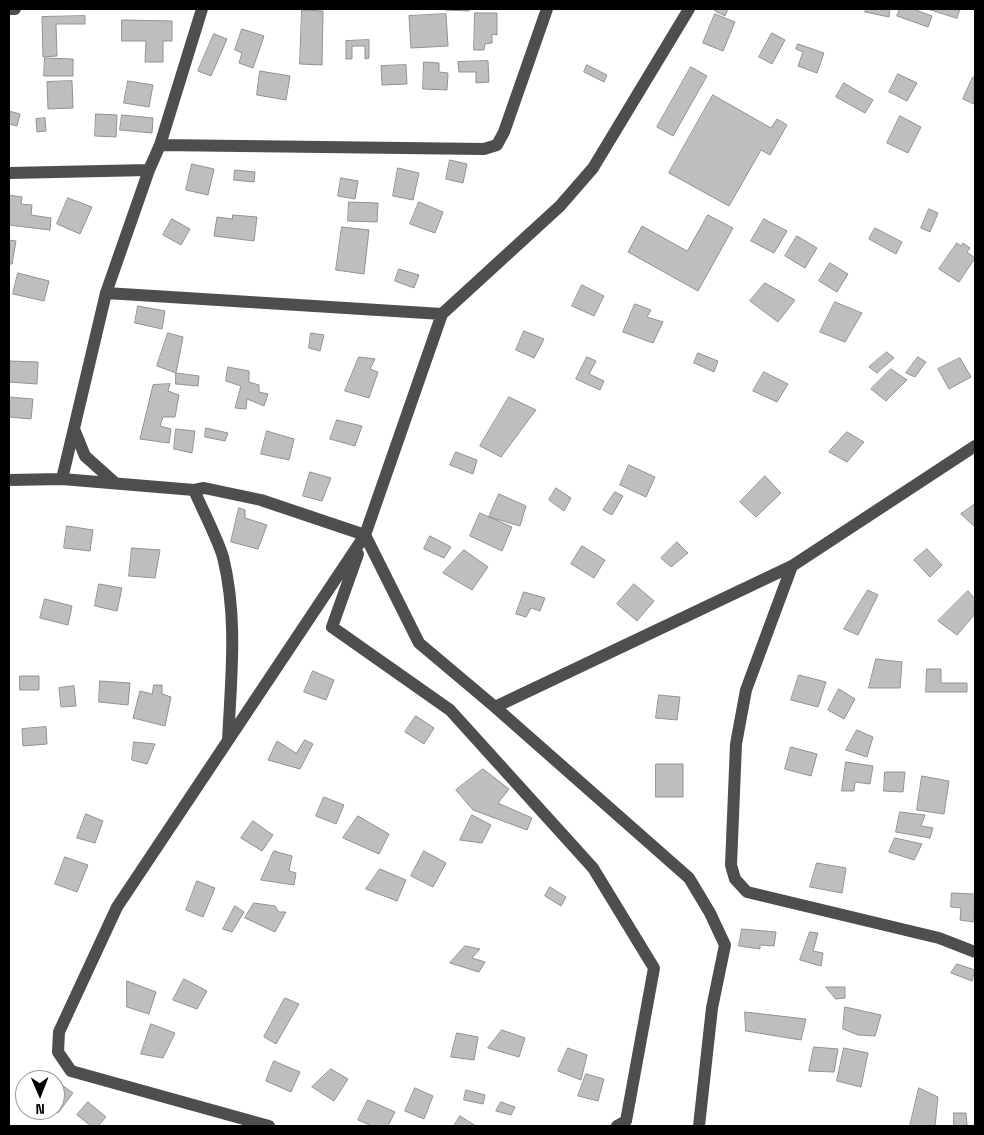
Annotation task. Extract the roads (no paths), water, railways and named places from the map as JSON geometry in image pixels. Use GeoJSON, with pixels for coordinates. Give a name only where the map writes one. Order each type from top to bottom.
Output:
{"type":"FeatureCollection","features":[{"type":"Feature","properties":{"kind":"street"},"geometry":{"type":"LineString","coordinates":[[9,9],[15,9]]}},
{"type":"Feature","properties":{"kind":"street"},"geometry":{"type":"LineString","coordinates":[[62,479],[106,292],[149,170],[160,145],[202,9]]}},
{"type":"Feature","properties":{"kind":"street"},"geometry":{"type":"LineString","coordinates":[[160,145],[484,149],[496,145],[504,132],[546,9]]}},
{"type":"Feature","properties":{"kind":"street"},"geometry":{"type":"LineString","coordinates":[[617,1126],[626,1121],[654,968],[593,868],[450,710],[332,627],[442,314],[560,206],[593,168],[689,9]]}},
{"type":"Feature","properties":{"kind":"street"},"geometry":{"type":"LineString","coordinates":[[9,172],[149,170]]}},
{"type":"Feature","properties":{"kind":"street"},"geometry":{"type":"LineString","coordinates":[[106,292],[442,314]]}},
{"type":"Feature","properties":{"kind":"street"},"geometry":{"type":"LineString","coordinates":[[74,428],[85,456],[114,482]]}},
{"type":"Feature","properties":{"kind":"street"},"geometry":{"type":"LineString","coordinates":[[495,707],[792,566],[975,446]]}},
{"type":"Feature","properties":{"kind":"street"},"geometry":{"type":"LineString","coordinates":[[9,480],[62,479],[194,490],[204,488],[261,500],[365,535],[419,643],[495,707],[689,878],[710,913],[725,945],[712,1008],[699,1126]]}},
{"type":"Feature","properties":{"kind":"street"},"geometry":{"type":"LineString","coordinates":[[194,490],[222,555],[230,596],[233,644],[228,740]]}},
{"type":"Feature","properties":{"kind":"street"},"geometry":{"type":"LineString","coordinates":[[269,1126],[72,1071],[58,1052],[59,1032],[116,907],[365,535]]}},
{"type":"Feature","properties":{"kind":"street"},"geometry":{"type":"LineString","coordinates":[[792,566],[746,690],[736,744],[731,865],[736,880],[747,892],[939,938],[975,952]]}}]}
